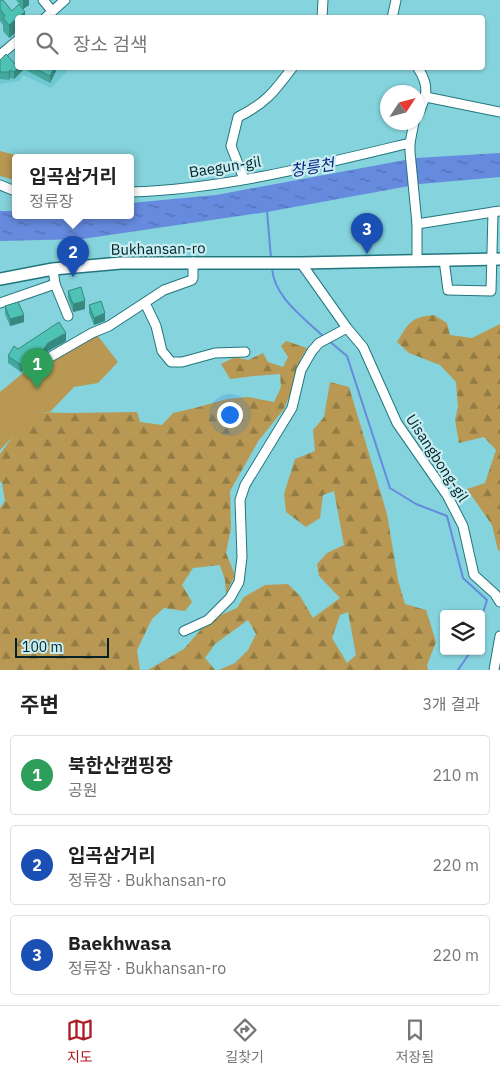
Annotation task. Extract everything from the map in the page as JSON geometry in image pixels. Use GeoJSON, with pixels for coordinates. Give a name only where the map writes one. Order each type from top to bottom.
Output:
{"type":"FeatureCollection","features":[{"type":"Feature","properties":{"kind":"main road"},"geometry":{"type":"LineString","coordinates":[[301,263],[496,259]]}},
{"type":"Feature","properties":{"kind":"main road","name":"Bukhansan-ro"},"geometry":{"type":"LineString","coordinates":[[1,278],[53,269],[121,263],[301,263]]}},
{"type":"Feature","properties":{"kind":"street"},"geometry":{"type":"LineString","coordinates":[[43,0],[48,14],[65,0]]}},
{"type":"Feature","properties":{"kind":"street"},"geometry":{"type":"LineString","coordinates":[[322,15],[323,0]]}},
{"type":"Feature","properties":{"kind":"street"},"geometry":{"type":"LineString","coordinates":[[392,15],[394,1]]}},
{"type":"Feature","properties":{"kind":"street"},"geometry":{"type":"LineString","coordinates":[[0,55],[15,42]]}},
{"type":"Feature","properties":{"kind":"street"},"geometry":{"type":"LineString","coordinates":[[244,179],[231,146],[238,117],[256,108],[274,92],[290,70]]}},
{"type":"Feature","properties":{"kind":"street"},"geometry":{"type":"LineString","coordinates":[[419,70],[426,80],[426,97],[500,112]]}},
{"type":"Feature","properties":{"kind":"street"},"geometry":{"type":"LineString","coordinates":[[413,130],[410,147],[417,224],[417,260]]}},
{"type":"Feature","properties":{"kind":"street","name":"Baegun-gil"},"geometry":{"type":"LineString","coordinates":[[134,192],[244,179],[410,147]]}},
{"type":"Feature","properties":{"kind":"street"},"geometry":{"type":"LineString","coordinates":[[0,185],[12,190]]}},
{"type":"Feature","properties":{"kind":"street"},"geometry":{"type":"LineString","coordinates":[[417,224],[497,211],[496,259],[491,291],[448,290],[444,260]]}},
{"type":"Feature","properties":{"kind":"street"},"geometry":{"type":"LineString","coordinates":[[52,356],[92,333],[109,326],[164,290],[192,280],[193,262]]}},
{"type":"Feature","properties":{"kind":"street","name":"Uisangbong-gil"},"geometry":{"type":"LineString","coordinates":[[301,263],[346,328],[363,347],[397,423],[447,495],[463,526],[474,576],[500,602]]}},
{"type":"Feature","properties":{"kind":"street"},"geometry":{"type":"LineString","coordinates":[[53,269],[55,284],[68,316]]}},
{"type":"Feature","properties":{"kind":"street"},"geometry":{"type":"LineString","coordinates":[[0,303],[55,284]]}},
{"type":"Feature","properties":{"kind":"street"},"geometry":{"type":"LineString","coordinates":[[145,303],[156,326],[162,351],[171,362],[182,362],[215,353],[245,352]]}},
{"type":"Feature","properties":{"kind":"street"},"geometry":{"type":"LineString","coordinates":[[184,630],[208,620],[230,598],[239,582],[242,557],[240,500],[245,485],[292,408],[301,370],[312,351],[319,343],[346,328]]}},
{"type":"Feature","properties":{"kind":"street"},"geometry":{"type":"LineString","coordinates":[[496,665],[500,636]]}},
{"type":"Feature","properties":{"kind":"shaded area"},"geometry":{"type":"Polygon","coordinates":[[[15,49],[15,70],[67,71],[51,88],[23,75],[19,81],[0,84],[0,63],[15,49]]]}},
{"type":"Feature","properties":{"kind":"green space"},"geometry":{"type":"Polygon","coordinates":[[[0,151],[12,154],[12,179],[0,176],[0,151]]]}},
{"type":"Feature","properties":{"kind":"green space"},"geometry":{"type":"Polygon","coordinates":[[[434,315],[447,323],[450,335],[472,338],[500,324],[500,551],[498,550],[492,525],[467,489],[485,483],[496,450],[484,437],[459,443],[455,420],[458,407],[456,382],[440,365],[409,353],[397,342],[404,330],[415,319],[434,315]]]}},
{"type":"Feature","properties":{"kind":"green space"},"geometry":{"type":"Polygon","coordinates":[[[88,331],[97,335],[118,362],[98,383],[74,387],[50,412],[37,412],[0,450],[0,392],[28,369],[88,331]]]}},
{"type":"Feature","properties":{"kind":"green space"},"geometry":{"type":"Polygon","coordinates":[[[286,341],[307,348],[300,360],[297,377],[284,409],[259,440],[230,491],[231,528],[226,553],[235,575],[226,594],[225,580],[220,565],[193,568],[182,585],[192,602],[185,611],[164,608],[152,619],[137,650],[140,670],[0,670],[0,508],[5,501],[0,481],[0,454],[20,427],[37,412],[137,412],[140,422],[162,425],[173,413],[227,399],[248,397],[274,402],[281,387],[280,374],[230,379],[221,364],[235,357],[248,360],[263,353],[268,362],[283,367],[288,357],[281,346],[286,341]]]}},
{"type":"Feature","properties":{"kind":"green space"},"geometry":{"type":"Polygon","coordinates":[[[330,382],[349,387],[387,514],[398,580],[405,604],[426,610],[436,642],[427,665],[428,670],[219,670],[235,663],[248,650],[256,634],[248,620],[215,644],[205,658],[215,670],[148,670],[184,649],[209,620],[237,608],[244,597],[265,585],[288,584],[300,596],[313,618],[340,598],[319,576],[317,564],[327,553],[344,545],[334,491],[323,495],[320,518],[306,527],[286,512],[284,494],[295,459],[315,451],[313,430],[324,417],[330,382]],[[348,612],[340,615],[332,638],[347,663],[356,655],[348,612]]]}},
{"type":"Feature","properties":{"kind":"water"},"geometry":{"type":"Polygon","coordinates":[[[500,153],[500,177],[420,184],[267,212],[82,239],[0,241],[0,211],[12,211],[12,219],[134,219],[134,203],[216,195],[416,158],[500,153]]]}},
{"type":"Feature","properties":{"kind":"building"},"geometry":{"type":"Polygon","coordinates":[[[0,0],[3,0],[12,11],[19,4],[25,12],[21,15],[15,15],[15,20],[9,25],[3,18],[5,16],[0,9],[0,0]]]}},
{"type":"Feature","properties":{"kind":"building"},"geometry":{"type":"Polygon","coordinates":[[[6,54],[15,64],[16,70],[14,72],[10,70],[9,72],[0,72],[0,60],[6,54]]]}},
{"type":"Feature","properties":{"kind":"building"},"geometry":{"type":"Polygon","coordinates":[[[38,70],[53,70],[50,76],[38,70]]]}},
{"type":"Feature","properties":{"kind":"building"},"geometry":{"type":"Polygon","coordinates":[[[81,287],[85,301],[73,304],[68,291],[81,287]]]}},
{"type":"Feature","properties":{"kind":"building"},"geometry":{"type":"Polygon","coordinates":[[[101,301],[105,313],[94,318],[89,305],[101,301]]]}},
{"type":"Feature","properties":{"kind":"building"},"geometry":{"type":"Polygon","coordinates":[[[18,302],[24,315],[10,319],[5,306],[18,302]]]}},
{"type":"Feature","properties":{"kind":"building"},"geometry":{"type":"Polygon","coordinates":[[[59,322],[66,333],[48,343],[43,350],[31,358],[28,354],[21,365],[8,356],[14,346],[18,349],[59,322]]]}},
{"type":"Feature","properties":{"kind":"waterway"},"geometry":{"type":"LineString","coordinates":[[267,211],[271,258]]}},
{"type":"Feature","properties":{"kind":"waterway"},"geometry":{"type":"LineString","coordinates":[[272,268],[278,288],[284,297],[323,336]]}},
{"type":"Feature","properties":{"kind":"waterway"},"geometry":{"type":"LineString","coordinates":[[329,341],[347,356],[390,488],[416,504],[447,516],[463,578],[487,600],[484,610]]}},
{"type":"Feature","properties":{"kind":"waterway"},"geometry":{"type":"LineString","coordinates":[[458,670],[468,655]]}},
{"type":"Feature","properties":{"kind":"place","name":"Baekhwasa"},"geometry":{"type":"Point","coordinates":[367,254]}},
{"type":"Feature","properties":{"kind":"place","name":"입곡삼거리"},"geometry":{"type":"Point","coordinates":[73,277]}},
{"type":"Feature","properties":{"kind":"place","name":"북한산캠핑장"},"geometry":{"type":"Point","coordinates":[37,389]}},
{"type":"Feature","properties":{"kind":"water label","name":"창릉천"},"geometry":{"type":"Point","coordinates":[312,167]}}]}
